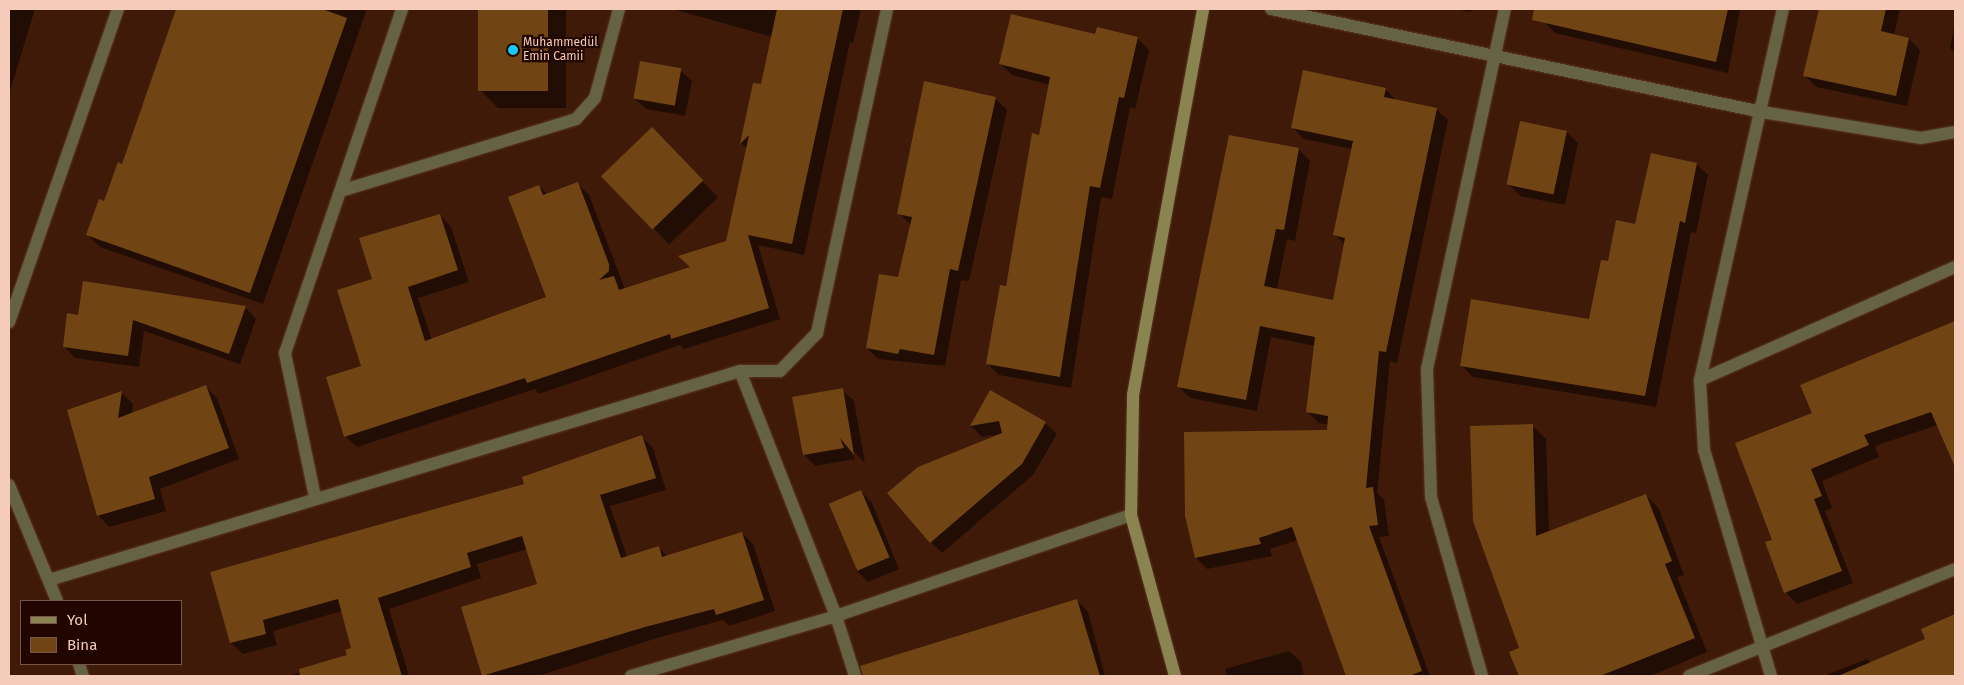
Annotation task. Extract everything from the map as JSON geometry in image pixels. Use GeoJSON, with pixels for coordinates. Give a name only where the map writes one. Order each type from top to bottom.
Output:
{"type":"FeatureCollection","features":[{"type":"Feature","properties":{"kind":"main road"},"geometry":{"type":"LineString","coordinates":[[1175,676],[1131,515],[1133,395],[1203,9]]}},
{"type":"Feature","properties":{"kind":"street"},"geometry":{"type":"LineString","coordinates":[[9,322],[118,9]]}},
{"type":"Feature","properties":{"kind":"street"},"geometry":{"type":"LineString","coordinates":[[316,497],[285,353],[344,190],[402,9]]}},
{"type":"Feature","properties":{"kind":"street"},"geometry":{"type":"LineString","coordinates":[[344,190],[576,119],[595,98],[619,9]]}},
{"type":"Feature","properties":{"kind":"street"},"geometry":{"type":"LineString","coordinates":[[49,580],[316,497],[740,371],[780,371],[817,333],[887,9]]}},
{"type":"Feature","properties":{"kind":"street"},"geometry":{"type":"LineString","coordinates":[[1271,9],[1496,53],[1762,112],[1921,138],[1955,132]]}},
{"type":"Feature","properties":{"kind":"street"},"geometry":{"type":"LineString","coordinates":[[1482,676],[1431,497],[1427,369],[1504,9]]}},
{"type":"Feature","properties":{"kind":"street"},"geometry":{"type":"LineString","coordinates":[[1771,676],[1760,647],[1704,450],[1700,380],[1762,112],[1783,9]]}},
{"type":"Feature","properties":{"kind":"street"},"geometry":{"type":"LineString","coordinates":[[1700,380],[1955,267]]}},
{"type":"Feature","properties":{"kind":"street"},"geometry":{"type":"LineString","coordinates":[[740,371],[836,616],[855,676]]}},
{"type":"Feature","properties":{"kind":"street"},"geometry":{"type":"LineString","coordinates":[[9,485],[56,600]]}},
{"type":"Feature","properties":{"kind":"street"},"geometry":{"type":"LineString","coordinates":[[632,676],[836,616],[1131,515]]}},
{"type":"Feature","properties":{"kind":"street"},"geometry":{"type":"LineString","coordinates":[[1689,676],[1955,569]]}},
{"type":"Feature","properties":{"kind":"building"},"geometry":{"type":"Polygon","coordinates":[[[176,9],[322,9],[347,18],[250,293],[86,235],[99,199],[104,201],[118,162],[122,164],[176,9]]]}},
{"type":"Feature","properties":{"kind":"building","name":"Muhammedül Emin Camii"},"geometry":{"type":"Polygon","coordinates":[[[478,9],[548,9],[548,91],[478,91],[478,9]]]}},
{"type":"Feature","properties":{"kind":"building"},"geometry":{"type":"Polygon","coordinates":[[[777,9],[843,9],[792,244],[748,235],[769,308],[671,339],[670,334],[527,383],[525,378],[344,437],[326,377],[361,366],[337,290],[372,279],[359,238],[440,214],[458,270],[408,287],[425,341],[546,297],[508,197],[539,185],[543,195],[578,182],[609,264],[609,271],[599,280],[614,276],[619,290],[690,267],[678,256],[726,241],[749,135],[740,144],[753,83],[761,84],[777,9]]]}},
{"type":"Feature","properties":{"kind":"building"},"geometry":{"type":"Polygon","coordinates":[[[1534,9],[1728,9],[1716,62],[1532,20],[1534,9]]]}},
{"type":"Feature","properties":{"kind":"building"},"geometry":{"type":"Polygon","coordinates":[[[1819,9],[1886,9],[1881,31],[1909,38],[1896,96],[1803,76],[1819,9]]]}},
{"type":"Feature","properties":{"kind":"building"},"geometry":{"type":"Polygon","coordinates":[[[1011,14],[1095,34],[1097,27],[1138,37],[1124,98],[1119,97],[1100,188],[1090,186],[1060,377],[986,364],[1000,285],[1006,286],[1032,133],[1039,135],[1050,77],[999,64],[1011,14]]]}},
{"type":"Feature","properties":{"kind":"building"},"geometry":{"type":"Polygon","coordinates":[[[640,61],[681,68],[675,106],[633,98],[640,61]]]}},
{"type":"Feature","properties":{"kind":"building"},"geometry":{"type":"Polygon","coordinates":[[[1303,70],[1386,88],[1384,97],[1437,108],[1386,352],[1379,351],[1366,488],[1373,487],[1378,525],[1369,526],[1422,671],[1409,676],[1346,676],[1292,527],[1259,538],[1261,544],[1195,558],[1185,516],[1184,432],[1327,430],[1328,416],[1306,412],[1315,337],[1260,326],[1246,400],[1177,387],[1229,135],[1299,148],[1284,230],[1276,229],[1264,286],[1333,300],[1345,238],[1333,235],[1353,141],[1291,128],[1303,70]]]}},
{"type":"Feature","properties":{"kind":"building"},"geometry":{"type":"Polygon","coordinates":[[[924,81],[996,97],[958,271],[950,269],[934,355],[900,349],[898,354],[866,348],[879,274],[898,277],[912,217],[897,214],[924,81]]]}},
{"type":"Feature","properties":{"kind":"building"},"geometry":{"type":"Polygon","coordinates":[[[1520,121],[1567,131],[1553,195],[1506,185],[1520,121]]]}},
{"type":"Feature","properties":{"kind":"building"},"geometry":{"type":"Polygon","coordinates":[[[652,127],[703,180],[652,230],[601,176],[652,127]]]}},
{"type":"Feature","properties":{"kind":"building"},"geometry":{"type":"Polygon","coordinates":[[[1651,153],[1697,163],[1685,223],[1680,221],[1645,396],[1460,366],[1471,299],[1589,319],[1601,260],[1608,261],[1616,220],[1635,224],[1651,153]]]}},
{"type":"Feature","properties":{"kind":"building"},"geometry":{"type":"Polygon","coordinates":[[[83,281],[246,306],[229,354],[133,320],[128,356],[63,347],[67,313],[78,315],[83,281]]]}},
{"type":"Feature","properties":{"kind":"building"},"geometry":{"type":"Polygon","coordinates":[[[1955,321],[1955,467],[1931,412],[1864,435],[1869,445],[1811,469],[1822,496],[1814,499],[1842,571],[1784,593],[1765,542],[1772,540],[1735,443],[1812,413],[1800,385],[1955,321]]]}},
{"type":"Feature","properties":{"kind":"building"},"geometry":{"type":"Polygon","coordinates":[[[206,385],[229,448],[149,477],[155,499],[97,516],[67,410],[122,391],[118,418],[206,385]]]}},
{"type":"Feature","properties":{"kind":"building"},"geometry":{"type":"Polygon","coordinates":[[[843,388],[854,455],[840,438],[844,448],[803,455],[792,397],[843,388]]]}},
{"type":"Feature","properties":{"kind":"building"},"geometry":{"type":"Polygon","coordinates":[[[990,390],[1046,422],[1022,464],[930,543],[887,493],[918,467],[1002,433],[999,421],[970,426],[990,390]]]}},
{"type":"Feature","properties":{"kind":"building"},"geometry":{"type":"Polygon","coordinates":[[[1533,424],[1536,536],[1646,494],[1672,561],[1665,564],[1695,638],[1600,676],[1519,676],[1509,652],[1519,648],[1473,521],[1470,426],[1533,424]]]}},
{"type":"Feature","properties":{"kind":"building"},"geometry":{"type":"Polygon","coordinates":[[[642,435],[656,478],[600,495],[621,558],[659,546],[662,557],[742,532],[764,600],[716,615],[714,609],[645,627],[482,676],[461,607],[537,584],[522,536],[467,553],[471,567],[378,598],[402,676],[300,676],[299,669],[347,655],[345,650],[351,648],[338,599],[263,620],[266,634],[230,643],[210,572],[524,484],[522,477],[642,435]]]}},
{"type":"Feature","properties":{"kind":"building"},"geometry":{"type":"Polygon","coordinates":[[[861,490],[890,557],[857,571],[829,504],[861,490]]]}},
{"type":"Feature","properties":{"kind":"building"},"geometry":{"type":"Polygon","coordinates":[[[1077,599],[1100,676],[863,676],[860,666],[1077,599]]]}},
{"type":"Feature","properties":{"kind":"building"},"geometry":{"type":"Polygon","coordinates":[[[1955,614],[1955,676],[1838,676],[1925,639],[1921,629],[1955,614]]]}},
{"type":"Feature","properties":{"kind":"place","name":"Muhammedül Emin Camii"},"geometry":{"type":"Point","coordinates":[513,50]}}]}
